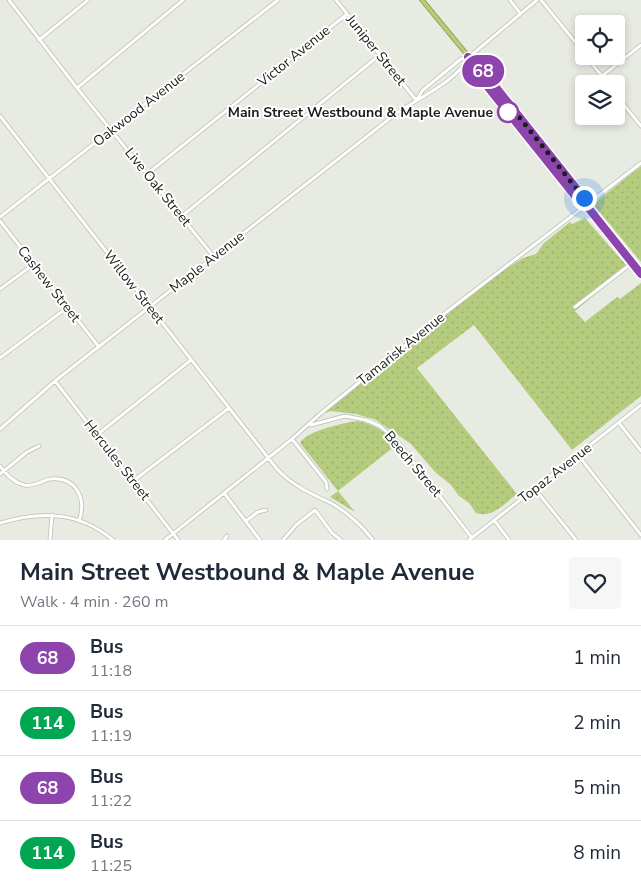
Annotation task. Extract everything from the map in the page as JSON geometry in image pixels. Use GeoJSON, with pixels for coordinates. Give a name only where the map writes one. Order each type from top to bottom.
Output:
{"type":"FeatureCollection","features":[{"type":"Feature","properties":{"kind":"main road"},"geometry":{"type":"LineString","coordinates":[[422,0],[468,57],[471,66],[526,135],[579,201],[586,205],[641,274]]}},
{"type":"Feature","properties":{"kind":"main road"},"geometry":{"type":"LineString","coordinates":[[468,57],[475,61],[584,198],[586,205]]}},
{"type":"Feature","properties":{"kind":"main road"},"geometry":{"type":"LineString","coordinates":[[526,135],[531,136],[540,147],[543,147]]}},
{"type":"Feature","properties":{"kind":"street","name":"Live Oak Street"},"geometry":{"type":"LineString","coordinates":[[9,0],[76,88],[214,257]]}},
{"type":"Feature","properties":{"kind":"street"},"geometry":{"type":"LineString","coordinates":[[39,40],[88,0]]}},
{"type":"Feature","properties":{"kind":"street"},"geometry":{"type":"LineString","coordinates":[[76,88],[183,0]]}},
{"type":"Feature","properties":{"kind":"street","name":"Oakwood Avenue"},"geometry":{"type":"LineString","coordinates":[[0,219],[278,0]]}},
{"type":"Feature","properties":{"kind":"street","name":"Juniper Street"},"geometry":{"type":"LineString","coordinates":[[336,0],[416,100]]}},
{"type":"Feature","properties":{"kind":"street"},"geometry":{"type":"LineString","coordinates":[[510,0],[520,13]]}},
{"type":"Feature","properties":{"kind":"street"},"geometry":{"type":"LineString","coordinates":[[539,0],[575,43]]}},
{"type":"Feature","properties":{"kind":"street","name":"Maple Avenue"},"geometry":{"type":"LineString","coordinates":[[0,429],[55,381],[214,257],[416,100],[427,96],[464,65],[468,57],[520,13],[539,0]]}},
{"type":"Feature","properties":{"kind":"street","name":"Victor Avenue"},"geometry":{"type":"LineString","coordinates":[[147,174],[347,14]]}},
{"type":"Feature","properties":{"kind":"street"},"geometry":{"type":"LineString","coordinates":[[603,75],[641,45]]}},
{"type":"Feature","properties":{"kind":"street"},"geometry":{"type":"LineString","coordinates":[[182,216],[381,54]]}},
{"type":"Feature","properties":{"kind":"street","name":"Maple Avenue"},"geometry":{"type":"LineString","coordinates":[[416,100],[422,90],[461,59],[468,57]]}},
{"type":"Feature","properties":{"kind":"street"},"geometry":{"type":"LineString","coordinates":[[593,65],[601,75]]}},
{"type":"Feature","properties":{"kind":"street"},"geometry":{"type":"LineString","coordinates":[[625,106],[641,126]]}},
{"type":"Feature","properties":{"kind":"street","name":"Willow Street"},"geometry":{"type":"LineString","coordinates":[[0,116],[267,458]]}},
{"type":"Feature","properties":{"kind":"street","name":"Tamarisk Avenue"},"geometry":{"type":"LineString","coordinates":[[165,540],[292,439],[440,317],[641,163]]}},
{"type":"Feature","properties":{"kind":"street","name":"Cashew Street"},"geometry":{"type":"LineString","coordinates":[[0,219],[99,347]]}},
{"type":"Feature","properties":{"kind":"street"},"geometry":{"type":"LineString","coordinates":[[575,307],[632,263]]}},
{"type":"Feature","properties":{"kind":"street"},"geometry":{"type":"LineString","coordinates":[[0,289],[34,264]]}},
{"type":"Feature","properties":{"kind":"street"},"geometry":{"type":"LineString","coordinates":[[0,358],[68,307]]}},
{"type":"Feature","properties":{"kind":"street"},"geometry":{"type":"LineString","coordinates":[[98,434],[191,360]]}},
{"type":"Feature","properties":{"kind":"street","name":"Hercules Street"},"geometry":{"type":"LineString","coordinates":[[55,381],[98,434],[178,540]]}},
{"type":"Feature","properties":{"kind":"street","name":"Topaz Avenue"},"geometry":{"type":"LineString","coordinates":[[470,539],[641,405]]}},
{"type":"Feature","properties":{"kind":"street"},"geometry":{"type":"LineString","coordinates":[[133,481],[229,408]]}},
{"type":"Feature","properties":{"kind":"street","name":"Beech Street"},"geometry":{"type":"LineString","coordinates":[[309,425],[345,416],[366,420],[380,426],[399,443],[470,539]]}},
{"type":"Feature","properties":{"kind":"street"},"geometry":{"type":"LineString","coordinates":[[619,423],[641,451]]}},
{"type":"Feature","properties":{"kind":"street"},"geometry":{"type":"LineString","coordinates":[[292,439],[326,482],[327,489]]}},
{"type":"Feature","properties":{"kind":"street"},"geometry":{"type":"LineString","coordinates":[[0,474],[26,452],[39,446]]}},
{"type":"Feature","properties":{"kind":"street"},"geometry":{"type":"LineString","coordinates":[[578,455],[641,535]]}},
{"type":"Feature","properties":{"kind":"street"},"geometry":{"type":"LineString","coordinates":[[267,458],[283,476],[299,488],[353,518],[373,540]]}},
{"type":"Feature","properties":{"kind":"street"},"geometry":{"type":"LineString","coordinates":[[0,466],[16,482],[26,486],[32,486],[50,479],[68,482],[77,490],[83,503],[79,521]]}},
{"type":"Feature","properties":{"kind":"street"},"geometry":{"type":"LineString","coordinates":[[535,489],[576,540]]}},
{"type":"Feature","properties":{"kind":"street"},"geometry":{"type":"LineString","coordinates":[[224,493],[260,540]]}},
{"type":"Feature","properties":{"kind":"street"},"geometry":{"type":"LineString","coordinates":[[246,521],[258,512],[266,510]]}},
{"type":"Feature","properties":{"kind":"street"},"geometry":{"type":"LineString","coordinates":[[283,540],[296,525],[315,510],[332,532],[341,540]]}},
{"type":"Feature","properties":{"kind":"street"},"geometry":{"type":"LineString","coordinates":[[50,539],[52,515]]}},
{"type":"Feature","properties":{"kind":"street"},"geometry":{"type":"LineString","coordinates":[[0,523],[24,516],[52,515],[79,521],[111,539]]}},
{"type":"Feature","properties":{"kind":"street"},"geometry":{"type":"LineString","coordinates":[[494,520],[509,540]]}},
{"type":"Feature","properties":{"kind":"street"},"geometry":{"type":"LineString","coordinates":[[224,540],[227,536]]}},
{"type":"Feature","properties":{"kind":"green space"},"geometry":{"type":"Polygon","coordinates":[[[641,166],[641,262],[593,204],[641,166]]]}},
{"type":"Feature","properties":{"kind":"green space"},"geometry":{"type":"Polygon","coordinates":[[[585,218],[626,265],[606,281],[608,284],[575,311],[585,322],[617,297],[620,299],[641,283],[641,396],[572,450],[474,325],[417,368],[517,494],[503,506],[487,514],[476,513],[469,503],[459,496],[451,485],[435,472],[411,444],[376,420],[356,414],[331,411],[321,414],[498,274],[523,258],[536,254],[544,243],[570,222],[572,224],[585,218]]]}},
{"type":"Feature","properties":{"kind":"green space"},"geometry":{"type":"Polygon","coordinates":[[[357,421],[374,426],[388,436],[395,446],[338,491],[300,443],[317,431],[357,421]]]}},
{"type":"Feature","properties":{"kind":"green space"},"geometry":{"type":"Polygon","coordinates":[[[338,491],[355,512],[330,497],[338,491]]]}},
{"type":"Feature","properties":{"kind":"bus line","name":"68"},"geometry":{"type":"LineString","coordinates":[[584,198],[475,61],[468,57],[471,66],[526,135],[579,201],[586,205],[641,274]]}},
{"type":"Feature","properties":{"kind":"place","name":"Main Street Westbound & Maple Avenue"},"geometry":{"type":"Point","coordinates":[508,112]}},
{"type":"Feature","properties":{"kind":"route"},"geometry":{"type":"LineString","coordinates":[[508,112],[512,108],[584,198]]}}]}
